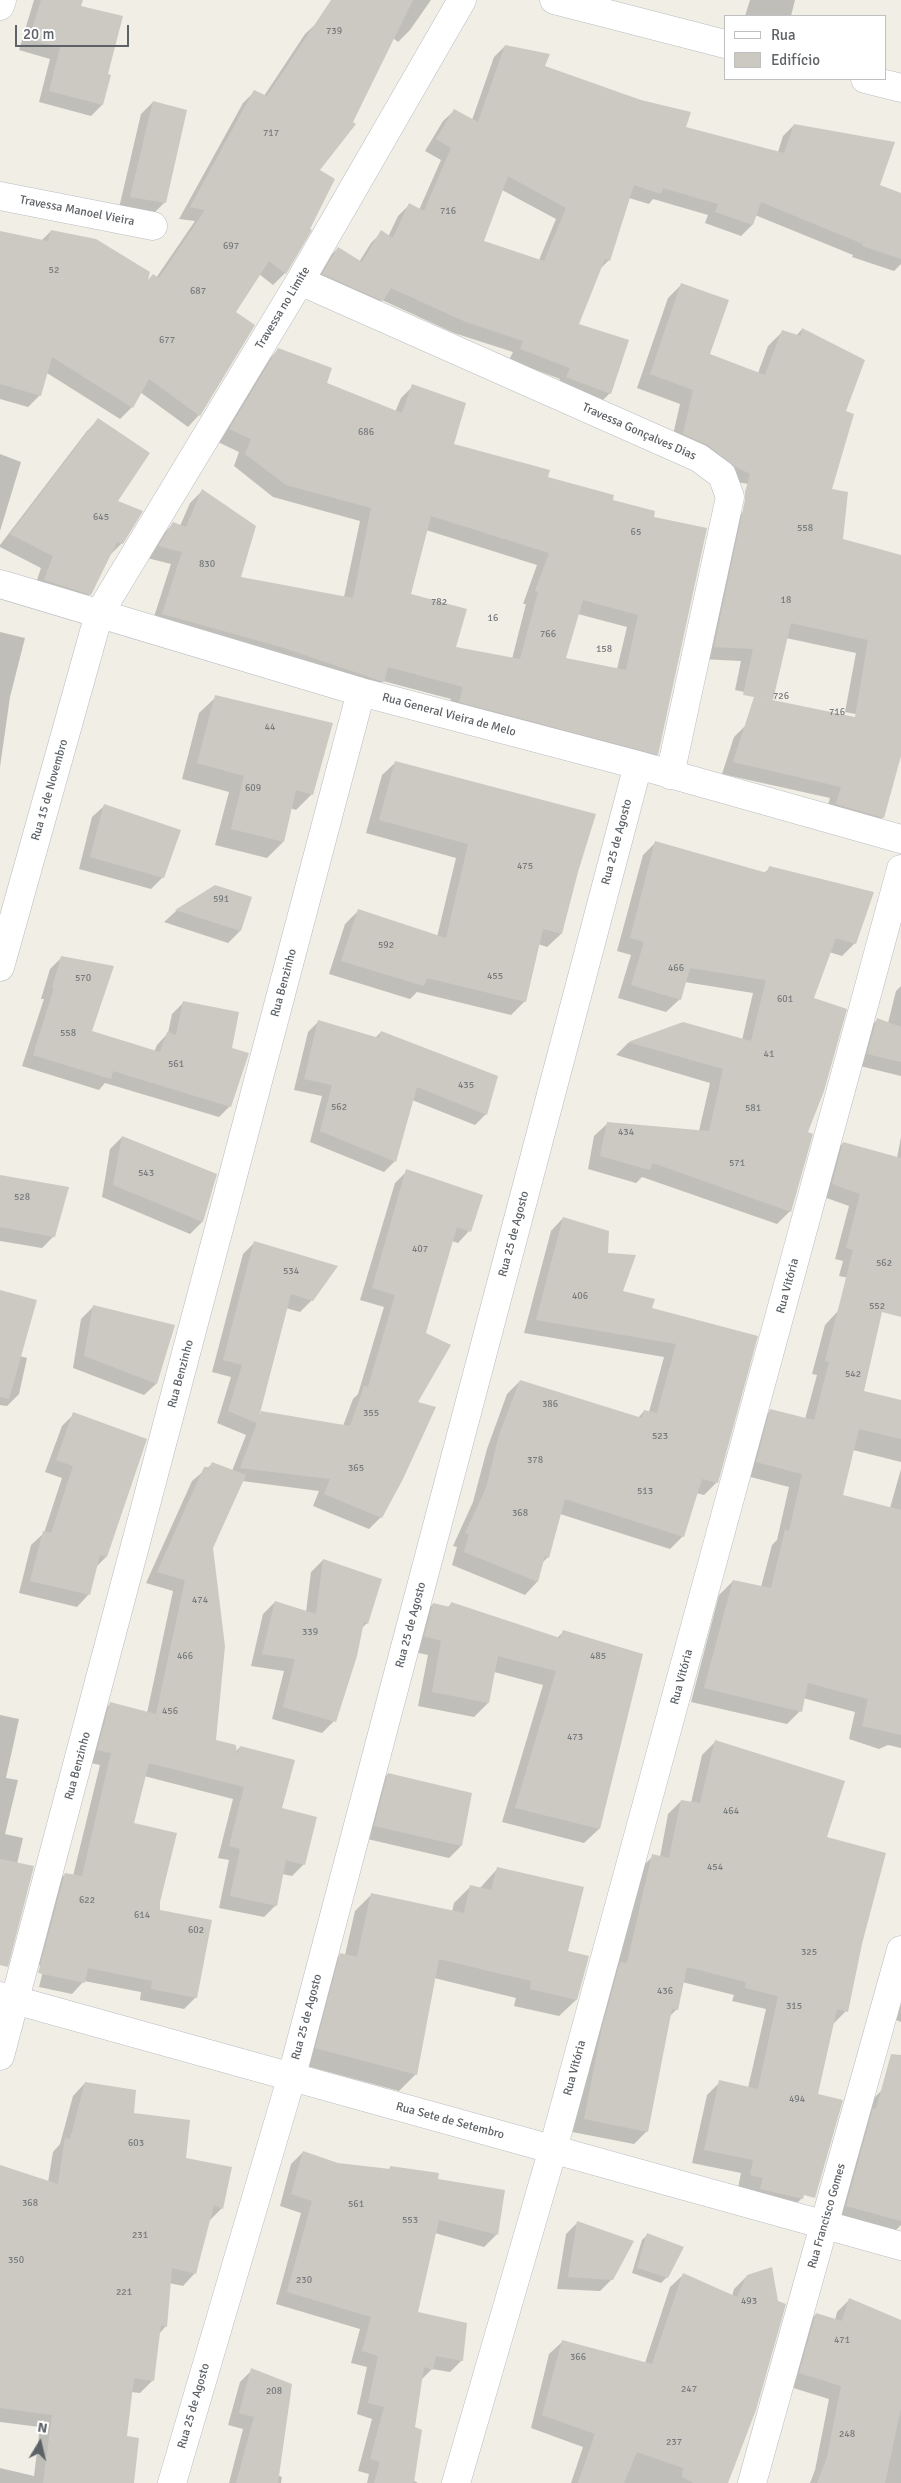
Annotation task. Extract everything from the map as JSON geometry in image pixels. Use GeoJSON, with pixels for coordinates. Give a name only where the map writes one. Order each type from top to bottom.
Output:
{"type":"FeatureCollection","features":[{"type":"Feature","properties":{"kind":"street"},"geometry":{"type":"LineString","coordinates":[[0,6],[2,0]]}},
{"type":"Feature","properties":{"kind":"street","name":"Travessa no Limite"},"geometry":{"type":"LineString","coordinates":[[99,614],[300,281],[462,0]]}},
{"type":"Feature","properties":{"kind":"street"},"geometry":{"type":"LineString","coordinates":[[554,0],[724,44]]}},
{"type":"Feature","properties":{"kind":"street"},"geometry":{"type":"LineString","coordinates":[[869,80],[901,88]]}},
{"type":"Feature","properties":{"kind":"street","name":"Travessa Manoel Vieira"},"geometry":{"type":"LineString","coordinates":[[0,196],[153,226]]}},
{"type":"Feature","properties":{"kind":"street","name":"Travessa Gonçalves Dias"},"geometry":{"type":"LineString","coordinates":[[300,281],[699,458],[722,475],[730,497],[670,775]]}},
{"type":"Feature","properties":{"kind":"street","name":"Rua General Vieira de Melo"},"geometry":{"type":"LineString","coordinates":[[0,584],[361,692],[638,765],[901,838]]}},
{"type":"Feature","properties":{"kind":"street","name":"Rua 15 de Novembro"},"geometry":{"type":"LineString","coordinates":[[0,967],[99,614]]}},
{"type":"Feature","properties":{"kind":"street","name":"Rua Benzinho"},"geometry":{"type":"LineString","coordinates":[[0,2056],[8,1999],[361,692]]}},
{"type":"Feature","properties":{"kind":"street","name":"Rua 25 de Agosto"},"geometry":{"type":"LineString","coordinates":[[172,2483],[291,2079],[638,765]]}},
{"type":"Feature","properties":{"kind":"street","name":"Rua Vitória"},"geometry":{"type":"LineString","coordinates":[[456,2483],[554,2149],[901,869]]}},
{"type":"Feature","properties":{"kind":"street","name":"Rua Francisco Gomes"},"geometry":{"type":"LineString","coordinates":[[752,2483],[901,1950]]}},
{"type":"Feature","properties":{"kind":"street","name":"Rua Sete de Setembro"},"geometry":{"type":"LineString","coordinates":[[8,1999],[291,2079],[554,2149],[901,2246]]}},
{"type":"Feature","properties":{"kind":"building"},"geometry":{"type":"Polygon","coordinates":[[[41,0],[83,0],[81,6],[123,16],[108,74],[111,75],[103,105],[49,91],[60,48],[29,39],[41,0]]]}},
{"type":"Feature","properties":{"kind":"building"},"geometry":{"type":"Polygon","coordinates":[[[331,0],[413,0],[353,122],[356,124],[320,170],[335,179],[310,229],[312,230],[286,274],[269,261],[236,312],[255,325],[200,416],[149,379],[133,408],[52,357],[41,396],[0,384],[0,231],[48,241],[51,230],[96,239],[150,272],[148,280],[153,274],[159,278],[205,210],[190,207],[254,90],[267,96],[331,0]]]}},
{"type":"Feature","properties":{"kind":"building"},"geometry":{"type":"Polygon","coordinates":[[[505,45],[550,54],[545,66],[641,100],[691,112],[686,127],[784,153],[794,124],[895,142],[880,185],[901,193],[901,259],[862,246],[863,244],[761,202],[753,225],[715,212],[718,204],[663,188],[661,194],[634,185],[610,261],[605,259],[579,324],[629,340],[611,394],[566,377],[570,368],[520,349],[523,341],[466,322],[391,288],[383,301],[322,274],[338,247],[362,262],[381,230],[393,238],[409,203],[424,211],[451,148],[436,139],[454,109],[478,122],[505,45]],[[508,176],[484,241],[544,261],[566,208],[508,176]]]}},
{"type":"Feature","properties":{"kind":"building"},"geometry":{"type":"Polygon","coordinates":[[[153,101],[187,110],[166,203],[130,197],[153,101]]]}},
{"type":"Feature","properties":{"kind":"building"},"geometry":{"type":"Polygon","coordinates":[[[681,283],[729,300],[710,354],[765,375],[782,330],[801,336],[802,328],[865,360],[846,411],[854,414],[832,489],[848,492],[843,539],[901,555],[901,756],[884,818],[836,804],[841,787],[733,762],[754,697],[743,695],[753,649],[714,647],[750,474],[734,466],[708,445],[683,434],[693,390],[650,374],[681,283]],[[791,623],[773,700],[758,697],[855,717],[868,640],[791,623]]]}},
{"type":"Feature","properties":{"kind":"building"},"geometry":{"type":"Polygon","coordinates":[[[278,348],[332,368],[327,383],[402,413],[412,384],[466,403],[454,444],[550,470],[548,477],[614,495],[613,500],[655,511],[654,517],[707,528],[658,755],[459,702],[463,687],[388,667],[384,682],[281,647],[162,614],[182,552],[158,546],[173,522],[186,527],[202,489],[256,526],[241,577],[353,598],[371,508],[286,485],[245,454],[251,439],[229,429],[278,348]],[[431,516],[411,594],[467,609],[456,647],[520,659],[538,592],[535,591],[549,553],[431,516]],[[583,600],[566,658],[626,670],[638,615],[583,600]]]}},
{"type":"Feature","properties":{"kind":"building"},"geometry":{"type":"Polygon","coordinates":[[[98,418],[150,453],[118,501],[143,511],[123,544],[117,542],[91,595],[44,580],[53,556],[10,534],[98,418]]]}},
{"type":"Feature","properties":{"kind":"building"},"geometry":{"type":"Polygon","coordinates":[[[215,695],[333,723],[313,795],[296,790],[284,842],[231,829],[244,776],[197,763],[215,695]]]}},
{"type":"Feature","properties":{"kind":"building"},"geometry":{"type":"Polygon","coordinates":[[[395,761],[596,814],[578,872],[562,934],[543,929],[526,1002],[427,978],[424,986],[341,961],[358,909],[446,938],[468,844],[379,820],[395,761]]]}},
{"type":"Feature","properties":{"kind":"building"},"geometry":{"type":"Polygon","coordinates":[[[104,804],[181,830],[164,878],[90,857],[104,804]]]}},
{"type":"Feature","properties":{"kind":"building"},"geometry":{"type":"Polygon","coordinates":[[[655,841],[767,873],[769,866],[874,892],[856,944],[836,938],[814,998],[847,1009],[824,1091],[808,1132],[813,1134],[791,1212],[653,1163],[650,1170],[600,1156],[607,1122],[709,1131],[723,1069],[628,1042],[683,1022],[751,1041],[766,980],[690,968],[681,1000],[631,985],[644,942],[630,938],[655,841]]]}},
{"type":"Feature","properties":{"kind":"building"},"geometry":{"type":"Polygon","coordinates":[[[215,885],[252,897],[241,931],[175,910],[215,885]]]}},
{"type":"Feature","properties":{"kind":"building"},"geometry":{"type":"Polygon","coordinates":[[[61,956],[114,966],[92,1031],[160,1052],[167,1032],[176,1035],[183,1001],[239,1012],[232,1048],[249,1053],[231,1107],[113,1071],[111,1079],[33,1055],[54,988],[52,988],[61,956]]]}},
{"type":"Feature","properties":{"kind":"building"},"geometry":{"type":"Polygon","coordinates":[[[877,1018],[901,1027],[901,1062],[867,1054],[877,1018]]]}},
{"type":"Feature","properties":{"kind":"building"},"geometry":{"type":"Polygon","coordinates":[[[318,1020],[379,1038],[381,1031],[498,1076],[487,1115],[417,1087],[396,1162],[320,1131],[332,1085],[304,1079],[318,1020]]]}},
{"type":"Feature","properties":{"kind":"building"},"geometry":{"type":"Polygon","coordinates":[[[122,1136],[217,1174],[203,1222],[113,1185],[122,1136]]]}},
{"type":"Feature","properties":{"kind":"building"},"geometry":{"type":"Polygon","coordinates":[[[843,1142],[901,1158],[901,1317],[882,1312],[864,1391],[901,1400],[901,1439],[859,1429],[843,1495],[901,1510],[901,1735],[862,1726],[868,1699],[808,1683],[802,1712],[704,1688],[733,1580],[771,1588],[785,1530],[789,1531],[802,1474],[756,1462],[770,1409],[814,1420],[829,1362],[825,1361],[853,1250],[846,1248],[860,1194],[832,1184],[843,1142]]]}},
{"type":"Feature","properties":{"kind":"building"},"geometry":{"type":"Polygon","coordinates":[[[406,1169],[483,1195],[471,1232],[457,1227],[426,1333],[451,1345],[418,1402],[436,1407],[403,1479],[382,1518],[324,1494],[330,1479],[240,1468],[257,1423],[228,1411],[242,1365],[223,1360],[254,1241],[338,1266],[313,1301],[291,1294],[258,1421],[261,1411],[350,1426],[364,1386],[368,1387],[395,1295],[372,1288],[406,1169]]]}},
{"type":"Feature","properties":{"kind":"building"},"geometry":{"type":"Polygon","coordinates":[[[0,1175],[69,1187],[55,1237],[0,1227],[0,1175]]]}},
{"type":"Feature","properties":{"kind":"building"},"geometry":{"type":"Polygon","coordinates":[[[563,1217],[609,1231],[608,1253],[636,1255],[623,1291],[655,1299],[652,1308],[758,1336],[718,1483],[702,1479],[684,1537],[565,1499],[549,1558],[545,1556],[538,1582],[464,1552],[469,1534],[465,1533],[486,1488],[499,1435],[520,1380],[642,1418],[644,1410],[657,1413],[676,1344],[536,1320],[563,1217]]]}},
{"type":"Feature","properties":{"kind":"building"},"geometry":{"type":"Polygon","coordinates":[[[0,1290],[37,1300],[9,1399],[0,1397],[0,1290]]]}},
{"type":"Feature","properties":{"kind":"building"},"geometry":{"type":"Polygon","coordinates":[[[93,1305],[175,1325],[157,1384],[84,1356],[93,1305]]]}},
{"type":"Feature","properties":{"kind":"building"},"geometry":{"type":"Polygon","coordinates":[[[73,1412],[147,1439],[107,1557],[100,1555],[90,1595],[30,1581],[43,1531],[51,1533],[73,1466],[56,1460],[73,1412]]]}},
{"type":"Feature","properties":{"kind":"building"},"geometry":{"type":"Polygon","coordinates":[[[212,1462],[246,1475],[213,1548],[225,1646],[216,1740],[236,1745],[237,1755],[240,1746],[295,1760],[282,1808],[317,1817],[305,1865],[286,1860],[277,1906],[230,1896],[240,1849],[229,1846],[244,1787],[149,1763],[134,1823],[177,1833],[160,1902],[160,1910],[212,1920],[197,1998],[151,1989],[152,1981],[88,1968],[85,1983],[38,1973],[65,1873],[82,1876],[111,1753],[97,1750],[110,1702],[156,1714],[185,1580],[157,1572],[204,1467],[210,1467],[212,1462]]]}},
{"type":"Feature","properties":{"kind":"building"},"geometry":{"type":"Polygon","coordinates":[[[323,1559],[382,1579],[368,1624],[364,1622],[357,1656],[336,1722],[283,1707],[295,1659],[262,1654],[275,1601],[316,1614],[323,1559]]]}},
{"type":"Feature","properties":{"kind":"building"},"geometry":{"type":"Polygon","coordinates":[[[451,1602],[560,1638],[563,1630],[643,1654],[600,1829],[515,1808],[556,1671],[498,1656],[489,1703],[432,1692],[441,1641],[424,1636],[433,1603],[450,1607],[451,1602]]]}},
{"type":"Feature","properties":{"kind":"building"},"geometry":{"type":"Polygon","coordinates":[[[715,1740],[845,1781],[827,1837],[886,1853],[862,1944],[848,2012],[837,2009],[818,2094],[843,2100],[815,2198],[804,2195],[803,2199],[760,2189],[763,2178],[750,2175],[753,2160],[704,2150],[719,2080],[758,2089],[778,1996],[745,1988],[746,1982],[687,1967],[678,2010],[672,2009],[648,2132],[584,2119],[601,2032],[620,1962],[627,1963],[652,1854],[669,1858],[681,1800],[700,1803],[715,1740]]]}},
{"type":"Feature","properties":{"kind":"building"},"geometry":{"type":"Polygon","coordinates":[[[388,1773],[472,1793],[462,1846],[374,1826],[388,1773]]]}},
{"type":"Feature","properties":{"kind":"building"},"geometry":{"type":"Polygon","coordinates":[[[0,1859],[34,1866],[8,1967],[0,1965],[0,1859]]]}},
{"type":"Feature","properties":{"kind":"building"},"geometry":{"type":"Polygon","coordinates":[[[497,1867],[584,1887],[568,1951],[589,1956],[577,2000],[530,1989],[531,1981],[439,1959],[417,2075],[315,2048],[340,1953],[357,1957],[371,1893],[464,1913],[470,1885],[491,1890],[497,1867]]]}},
{"type":"Feature","properties":{"kind":"building"},"geometry":{"type":"Polygon","coordinates":[[[891,2054],[901,2055],[901,2221],[846,2206],[873,2108],[876,2109],[891,2054]]]}},
{"type":"Feature","properties":{"kind":"building"},"geometry":{"type":"Polygon","coordinates":[[[85,2082],[136,2090],[134,2113],[190,2120],[186,2158],[232,2167],[223,2209],[214,2205],[196,2274],[172,2268],[167,2327],[161,2325],[154,2381],[134,2378],[127,2436],[139,2438],[134,2483],[43,2483],[52,2415],[0,2408],[0,2165],[58,2184],[65,2138],[70,2139],[85,2082]]]}},
{"type":"Feature","properties":{"kind":"building"},"geometry":{"type":"Polygon","coordinates":[[[303,2151],[338,2163],[390,2169],[390,2166],[439,2173],[438,2179],[505,2190],[498,2235],[439,2220],[418,2312],[467,2323],[463,2361],[436,2356],[433,2370],[424,2367],[415,2427],[422,2430],[414,2483],[374,2483],[380,2462],[370,2459],[384,2407],[368,2403],[378,2356],[362,2351],[371,2317],[287,2292],[312,2201],[291,2194],[303,2151]]]}},
{"type":"Feature","properties":{"kind":"building"},"geometry":{"type":"Polygon","coordinates":[[[577,2221],[634,2241],[613,2280],[568,2277],[577,2221]]]}},
{"type":"Feature","properties":{"kind":"building"},"geometry":{"type":"Polygon","coordinates":[[[647,2233],[684,2247],[668,2278],[637,2268],[647,2233]]]}},
{"type":"Feature","properties":{"kind":"building"},"geometry":{"type":"Polygon","coordinates":[[[772,2267],[778,2301],[786,2304],[756,2410],[728,2483],[694,2483],[682,2477],[683,2468],[637,2452],[624,2483],[578,2483],[595,2434],[542,2415],[562,2340],[652,2364],[683,2273],[737,2297],[747,2275],[772,2267]]]}},
{"type":"Feature","properties":{"kind":"building"},"geometry":{"type":"Polygon","coordinates":[[[849,2298],[901,2320],[901,2408],[885,2483],[817,2483],[827,2457],[841,2386],[799,2373],[816,2313],[842,2321],[849,2298]]]}},
{"type":"Feature","properties":{"kind":"building"},"geometry":{"type":"Polygon","coordinates":[[[251,2368],[292,2384],[278,2483],[236,2483],[254,2417],[239,2413],[251,2368]]]}}]}
